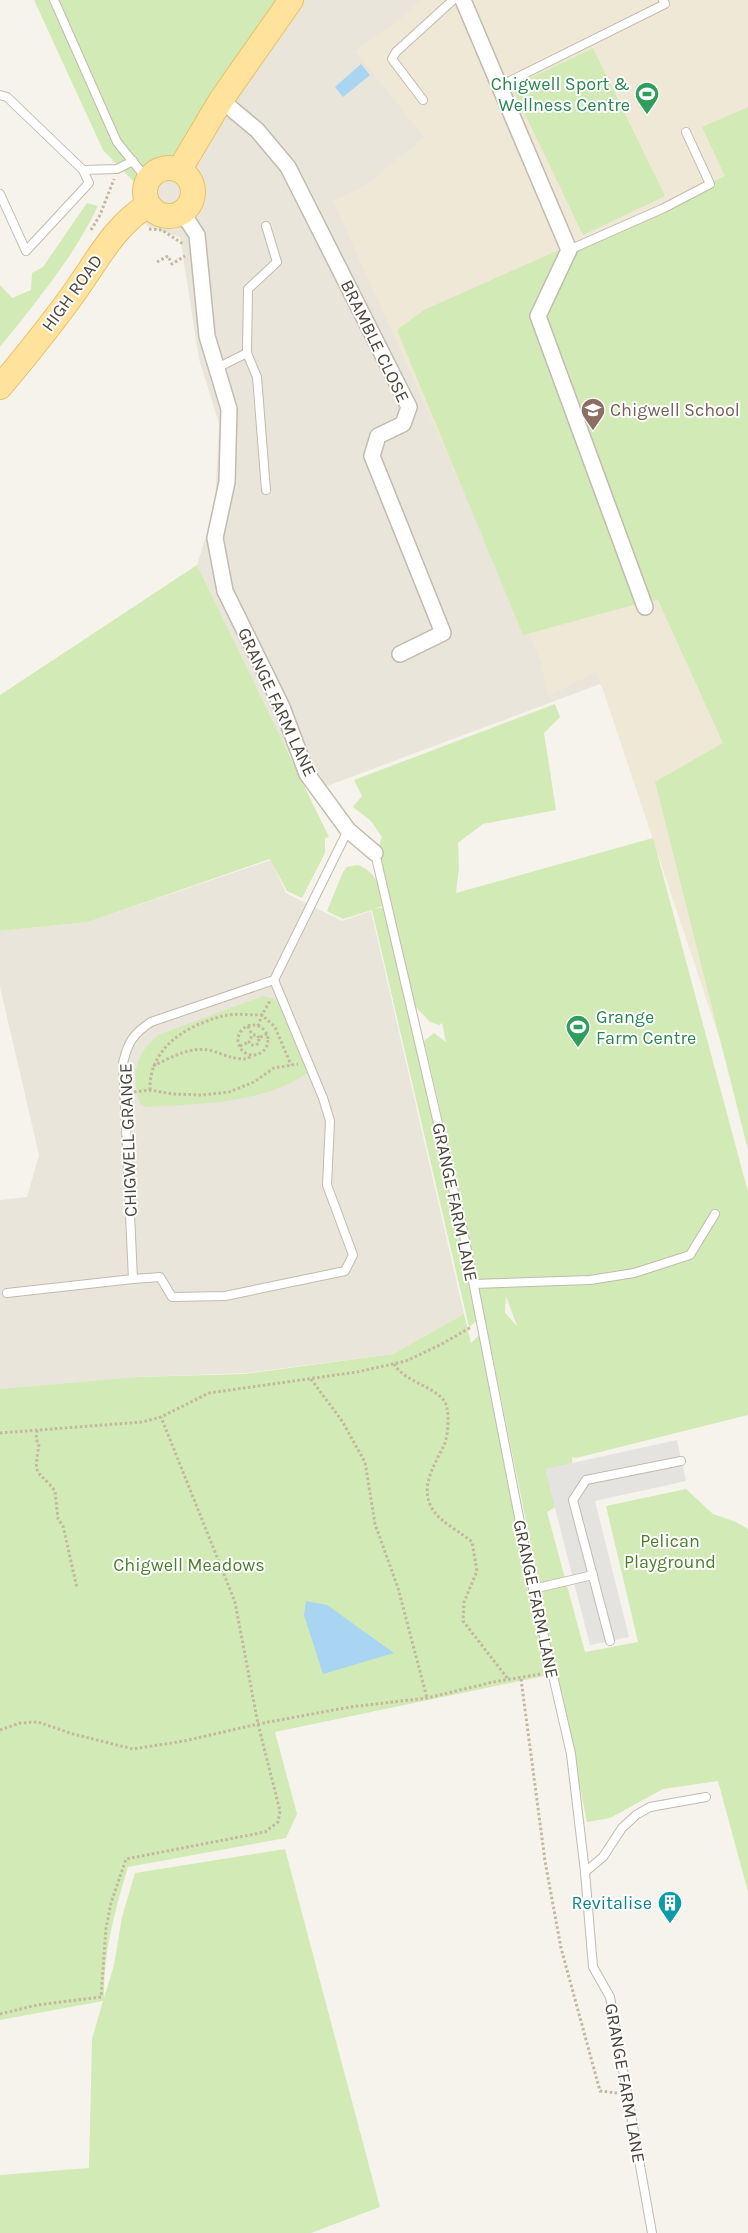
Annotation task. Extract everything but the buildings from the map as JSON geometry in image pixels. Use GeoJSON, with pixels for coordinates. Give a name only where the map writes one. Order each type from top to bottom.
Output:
{"type":"FeatureCollection","features":[{"type":"Feature","properties":{"kind":"main road"},"geometry":{"type":"LineString","coordinates":[[180,169],[221,100],[291,0]]}},
{"type":"Feature","properties":{"kind":"main road"},"geometry":{"type":"LineString","coordinates":[[164,167],[180,169],[190,180],[193,190],[191,203],[182,212],[171,216],[155,212],[148,205],[144,194],[140,170],[152,173],[164,167]]}},
{"type":"Feature","properties":{"kind":"main road","name":"HIGH ROAD"},"geometry":{"type":"LineString","coordinates":[[0,387],[75,292],[116,232],[133,214],[148,205]]}},
{"type":"Feature","properties":{"kind":"street"},"geometry":{"type":"LineString","coordinates":[[463,0],[569,250],[538,316],[645,607]]}},
{"type":"Feature","properties":{"kind":"street","name":"BRAMBLE CLOSE"},"geometry":{"type":"LineString","coordinates":[[221,100],[257,130],[288,167],[409,407],[403,424],[378,436],[372,456],[443,633],[400,654]]}},
{"type":"Feature","properties":{"kind":"street","name":"GRANGE FARM LANE"},"geometry":{"type":"LineString","coordinates":[[182,212],[197,235],[207,336],[229,410],[227,482],[215,538],[225,592],[282,707],[307,774],[348,830],[375,853]]}},
{"type":"Feature","properties":{"kind":"lane"},"geometry":{"type":"LineString","coordinates":[[54,0],[117,142],[140,170]]}},
{"type":"Feature","properties":{"kind":"lane"},"geometry":{"type":"LineString","coordinates":[[423,100],[392,59],[396,52],[453,0]]}},
{"type":"Feature","properties":{"kind":"lane"},"geometry":{"type":"LineString","coordinates":[[500,86],[665,4],[663,0]]}},
{"type":"Feature","properties":{"kind":"lane"},"geometry":{"type":"LineString","coordinates":[[0,95],[7,97],[83,170],[90,183],[26,251],[0,194]]}},
{"type":"Feature","properties":{"kind":"lane"},"geometry":{"type":"LineString","coordinates":[[569,250],[664,208],[710,184],[686,132]]}},
{"type":"Feature","properties":{"kind":"lane"},"geometry":{"type":"LineString","coordinates":[[83,170],[117,168],[140,170]]}},
{"type":"Feature","properties":{"kind":"lane"},"geometry":{"type":"LineString","coordinates":[[266,226],[278,262],[248,289],[247,353],[257,377],[266,490]]}},
{"type":"Feature","properties":{"kind":"lane"},"geometry":{"type":"LineString","coordinates":[[217,368],[247,353]]}},
{"type":"Feature","properties":{"kind":"lane"},"geometry":{"type":"LineString","coordinates":[[7,1293],[160,1277],[172,1298],[225,1296],[345,1271],[353,1256],[328,1184],[330,1122],[274,980],[348,830]]}},
{"type":"Feature","properties":{"kind":"lane","name":"GRANGE FARM LANE"},"geometry":{"type":"LineString","coordinates":[[375,853],[464,1235],[533,1589],[571,1754],[585,1872],[593,1967],[610,1997],[652,2233]]}},
{"type":"Feature","properties":{"kind":"lane","name":"CHIGWELL GRANGE"},"geometry":{"type":"LineString","coordinates":[[133,1279],[123,1063],[126,1048],[135,1033],[151,1022],[274,980]]}},
{"type":"Feature","properties":{"kind":"lane"},"geometry":{"type":"LineString","coordinates":[[474,1284],[590,1280],[634,1273],[690,1255],[715,1214]]}},
{"type":"Feature","properties":{"kind":"lane"},"geometry":{"type":"LineString","coordinates":[[610,1641],[573,1500],[586,1480],[681,1461]]}},
{"type":"Feature","properties":{"kind":"lane"},"geometry":{"type":"LineString","coordinates":[[533,1589],[593,1575]]}},
{"type":"Feature","properties":{"kind":"lane"},"geometry":{"type":"LineString","coordinates":[[585,1872],[603,1857],[622,1828],[636,1815],[650,1807],[706,1797]]}},
{"type":"Feature","properties":{"kind":"path"},"geometry":{"type":"LineString","coordinates":[[90,232],[110,194],[117,168]]}},
{"type":"Feature","properties":{"kind":"path"},"geometry":{"type":"LineString","coordinates":[[142,232],[151,228],[162,230],[184,245]]}},
{"type":"Feature","properties":{"kind":"path"},"geometry":{"type":"LineString","coordinates":[[157,262],[168,256],[172,264],[188,254],[189,262]]}},
{"type":"Feature","properties":{"kind":"path"},"geometry":{"type":"LineString","coordinates":[[258,1026],[271,998]]}},
{"type":"Feature","properties":{"kind":"path"},"geometry":{"type":"LineString","coordinates":[[150,1090],[150,1076],[156,1057],[173,1040],[196,1026],[224,1016],[262,1015],[275,1027],[291,1065]]}},
{"type":"Feature","properties":{"kind":"path"},"geometry":{"type":"LineString","coordinates":[[153,1066],[182,1053],[199,1049],[212,1051],[232,1059],[248,1059],[250,1055],[260,1054],[267,1046],[267,1034],[258,1026],[248,1026],[239,1036],[240,1046],[250,1055]]}},
{"type":"Feature","properties":{"kind":"path"},"geometry":{"type":"LineString","coordinates":[[240,1046],[249,1042],[252,1036],[248,1026]]}},
{"type":"Feature","properties":{"kind":"path"},"geometry":{"type":"LineString","coordinates":[[259,1038],[267,1034]]}},
{"type":"Feature","properties":{"kind":"path"},"geometry":{"type":"LineString","coordinates":[[252,1036],[257,1035],[259,1038]]}},
{"type":"Feature","properties":{"kind":"path"},"geometry":{"type":"LineString","coordinates":[[256,1045],[259,1043],[259,1038]]}},
{"type":"Feature","properties":{"kind":"path"},"geometry":{"type":"LineString","coordinates":[[249,1042],[251,1045],[256,1045]]}},
{"type":"Feature","properties":{"kind":"path"},"geometry":{"type":"LineString","coordinates":[[256,1045],[260,1054]]}},
{"type":"Feature","properties":{"kind":"path"},"geometry":{"type":"LineString","coordinates":[[124,1092],[150,1090],[173,1094],[202,1095],[229,1092],[254,1082],[274,1068],[308,1063]]}},
{"type":"Feature","properties":{"kind":"path"},"geometry":{"type":"LineString","coordinates":[[0,1434],[142,1422],[162,1417],[209,1393],[312,1379],[406,1361],[440,1345],[480,1322]]}},
{"type":"Feature","properties":{"kind":"path"},"geometry":{"type":"LineString","coordinates":[[394,1363],[399,1372],[442,1396],[447,1408],[445,1441],[436,1458],[427,1483],[428,1499],[436,1514],[472,1542],[477,1571],[464,1602],[463,1621],[508,1679]]}},
{"type":"Feature","properties":{"kind":"path"},"geometry":{"type":"LineString","coordinates":[[312,1379],[342,1421],[365,1462],[375,1524],[398,1588],[427,1698]]}},
{"type":"Feature","properties":{"kind":"path"},"geometry":{"type":"LineString","coordinates":[[0,2014],[37,2005],[101,1997],[106,1928],[111,1903],[126,1859],[265,1832],[278,1822],[280,1811],[276,1790],[258,1724],[235,1602],[162,1417]]}},
{"type":"Feature","properties":{"kind":"path"},"geometry":{"type":"LineString","coordinates":[[37,1430],[36,1439],[39,1444],[35,1469],[55,1491],[58,1519],[63,1526],[77,1588]]}},
{"type":"Feature","properties":{"kind":"path"},"geometry":{"type":"LineString","coordinates":[[0,1730],[20,1723],[38,1722],[73,1734],[133,1749],[184,1741],[258,1724],[350,1707],[427,1698],[508,1679],[521,1679],[551,1672]]}},
{"type":"Feature","properties":{"kind":"path"},"geometry":{"type":"LineString","coordinates":[[521,1679],[545,1861],[561,1948],[600,2091],[627,2094]]}},
{"type":"Feature","properties":{"kind":"shaded area"},"geometry":{"type":"Polygon","coordinates":[[[291,0],[748,0],[658,600],[655,782],[600,684],[311,792],[282,741],[197,565],[215,507],[219,423],[199,359],[180,237],[149,227],[132,211],[135,183],[147,166],[291,0]]]}},
{"type":"Feature","properties":{"kind":"shaded area","name":"Chigwell School"},"geometry":{"type":"Polygon","coordinates":[[[420,0],[748,0],[748,1124],[597,672],[548,696],[541,662],[333,201],[366,185],[424,137],[355,51],[399,20],[420,0]]]}},
{"type":"Feature","properties":{"kind":"shaded area"},"geometry":{"type":"Polygon","coordinates":[[[271,860],[286,893],[342,921],[371,911],[464,1314],[393,1354],[247,1373],[139,1377],[0,1392],[0,1200],[27,1197],[39,1155],[0,987],[0,931],[88,922],[271,860]]]}},
{"type":"Feature","properties":{"kind":"shaded area"},"geometry":{"type":"Polygon","coordinates":[[[677,1440],[686,1481],[595,1501],[629,1637],[590,1645],[545,1469],[677,1440]]]}},
{"type":"Feature","properties":{"kind":"green space"},"geometry":{"type":"Polygon","coordinates":[[[34,0],[294,0],[180,169],[152,173],[145,169],[135,183],[103,150],[34,0]]]}},
{"type":"Feature","properties":{"kind":"green space"},"geometry":{"type":"Polygon","coordinates":[[[593,48],[665,196],[583,235],[512,87],[593,48]]]}},
{"type":"Feature","properties":{"kind":"green space"},"geometry":{"type":"Polygon","coordinates":[[[748,107],[748,1150],[655,782],[723,743],[658,600],[523,635],[397,330],[424,310],[725,176],[702,127],[748,107]]]}},
{"type":"Feature","properties":{"kind":"green space"},"geometry":{"type":"Polygon","coordinates":[[[87,203],[98,206],[77,244],[53,279],[0,347],[0,285],[12,298],[31,290],[32,273],[43,267],[87,203]]]}},
{"type":"Feature","properties":{"kind":"green space"},"geometry":{"type":"Polygon","coordinates":[[[197,565],[329,837],[325,838],[325,853],[302,898],[287,891],[270,859],[88,922],[0,931],[0,695],[197,565]]]}},
{"type":"Feature","properties":{"kind":"green space","name":"Grange Farm Centre"},"geometry":{"type":"Polygon","coordinates":[[[555,704],[560,717],[544,733],[556,810],[483,824],[458,843],[459,868],[456,893],[653,838],[748,1192],[748,1415],[576,1458],[572,1457],[572,1490],[564,1501],[547,1512],[585,1652],[638,1642],[606,1506],[686,1489],[713,1514],[736,1522],[748,1529],[748,1892],[718,1781],[663,1789],[610,1818],[587,1822],[458,1186],[424,1041],[434,1033],[446,1042],[442,1023],[439,1025],[430,1022],[414,1005],[378,849],[382,837],[371,821],[353,807],[362,796],[354,780],[555,704]],[[506,1296],[505,1313],[517,1326],[506,1296]]]}},
{"type":"Feature","properties":{"kind":"green space"},"geometry":{"type":"Polygon","coordinates":[[[358,865],[374,876],[379,886],[385,905],[374,909],[386,907],[478,1320],[469,1327],[372,910],[343,919],[327,911],[343,872],[347,867],[358,865]]]}},
{"type":"Feature","properties":{"kind":"green space"},"geometry":{"type":"Polygon","coordinates":[[[263,996],[275,999],[279,1005],[307,1073],[290,1083],[250,1097],[186,1105],[146,1107],[140,1104],[136,1083],[139,1058],[158,1035],[263,996]]]}},
{"type":"Feature","properties":{"kind":"green space","name":"Chigwell Meadows"},"geometry":{"type":"Polygon","coordinates":[[[464,1314],[471,1343],[479,1335],[545,1663],[542,1664],[544,1676],[275,1732],[297,1814],[286,1838],[128,1867],[114,1915],[104,1981],[104,1998],[114,1965],[122,1917],[135,1873],[285,1849],[380,2207],[311,2233],[0,2233],[0,2175],[89,2168],[92,2039],[103,2001],[0,2020],[0,1389],[139,1377],[244,1374],[393,1354],[464,1314]]]}},
{"type":"Feature","properties":{"kind":"water"},"geometry":{"type":"Polygon","coordinates":[[[361,64],[370,75],[343,97],[335,87],[361,64]]]}},
{"type":"Feature","properties":{"kind":"water"},"geometry":{"type":"Polygon","coordinates":[[[306,1601],[327,1605],[394,1653],[323,1674],[304,1615],[306,1601]]]}},
{"type":"Feature","properties":{"kind":"place","name":"Chigwell Sport & Wellness Centre"},"geometry":{"type":"Point","coordinates":[647,115]}},
{"type":"Feature","properties":{"kind":"place","name":"Chigwell School"},"geometry":{"type":"Point","coordinates":[593,431]}},
{"type":"Feature","properties":{"kind":"place","name":"Grange Farm Centre"},"geometry":{"type":"Point","coordinates":[578,1048]}},
{"type":"Feature","properties":{"kind":"place","name":"Revitalise"},"geometry":{"type":"Point","coordinates":[670,1924]}},
{"type":"Feature","properties":{"kind":"park label","name":"Pelican Playground"},"geometry":{"type":"Point","coordinates":[670,1551]}}]}
